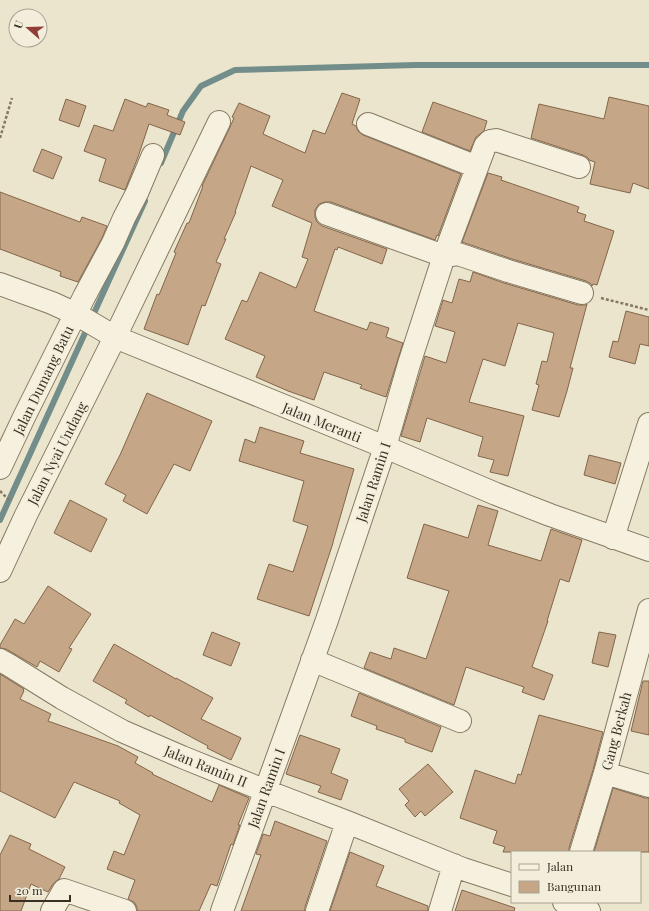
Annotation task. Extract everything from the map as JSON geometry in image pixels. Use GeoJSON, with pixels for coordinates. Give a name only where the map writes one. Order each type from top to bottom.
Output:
{"type":"FeatureCollection","features":[{"type":"Feature","properties":{"kind":"street"},"geometry":{"type":"LineString","coordinates":[[95,325],[219,122]]}},
{"type":"Feature","properties":{"kind":"street"},"geometry":{"type":"LineString","coordinates":[[368,124],[477,167]]}},
{"type":"Feature","properties":{"kind":"street","name":"Jalan Ramin I"},"geometry":{"type":"LineString","coordinates":[[222,911],[339,586],[385,447],[409,364],[444,256],[485,146],[490,141],[496,140],[579,167]]}},
{"type":"Feature","properties":{"kind":"street"},"geometry":{"type":"LineString","coordinates":[[95,325],[84,297],[113,243],[153,155]]}},
{"type":"Feature","properties":{"kind":"street"},"geometry":{"type":"LineString","coordinates":[[327,214],[444,256],[458,254],[508,271],[582,293]]}},
{"type":"Feature","properties":{"kind":"street","name":"Jalan Meranti"},"geometry":{"type":"LineString","coordinates":[[0,284],[52,303],[95,325],[550,516],[649,550]]}},
{"type":"Feature","properties":{"kind":"street","name":"Jalan Dumang Batu"},"geometry":{"type":"LineString","coordinates":[[0,468],[29,408],[95,325]]}},
{"type":"Feature","properties":{"kind":"street","name":"Jalan Nyai Undang"},"geometry":{"type":"LineString","coordinates":[[0,571],[26,515],[95,325]]}},
{"type":"Feature","properties":{"kind":"street"},"geometry":{"type":"LineString","coordinates":[[613,538],[649,424]]}},
{"type":"Feature","properties":{"kind":"street","name":"Gang Berkah"},"geometry":{"type":"LineString","coordinates":[[581,851],[605,773],[649,610]]}},
{"type":"Feature","properties":{"kind":"street","name":"Jalan Ramin II"},"geometry":{"type":"LineString","coordinates":[[0,660],[62,698],[122,731],[266,791],[454,865],[511,885]]}},
{"type":"Feature","properties":{"kind":"street"},"geometry":{"type":"LineString","coordinates":[[312,660],[460,721]]}},
{"type":"Feature","properties":{"kind":"street"},"geometry":{"type":"LineString","coordinates":[[605,773],[649,786]]}},
{"type":"Feature","properties":{"kind":"street"},"geometry":{"type":"LineString","coordinates":[[316,911],[347,822]]}},
{"type":"Feature","properties":{"kind":"street"},"geometry":{"type":"LineString","coordinates":[[440,911],[454,865]]}},
{"type":"Feature","properties":{"kind":"street"},"geometry":{"type":"LineString","coordinates":[[52,911],[64,890],[125,911]]}},
{"type":"Feature","properties":{"kind":"street"},"geometry":{"type":"LineString","coordinates":[[568,903],[589,911]]}},
{"type":"Feature","properties":{"kind":"path"},"geometry":{"type":"LineString","coordinates":[[0,138],[12,98]]}},
{"type":"Feature","properties":{"kind":"path"},"geometry":{"type":"LineString","coordinates":[[582,293],[649,310]]}},
{"type":"Feature","properties":{"kind":"building"},"geometry":{"type":"Polygon","coordinates":[[[342,93],[360,99],[352,124],[356,126],[358,131],[363,135],[461,174],[438,236],[437,235],[435,240],[331,202],[319,204],[315,210],[317,222],[322,226],[387,249],[382,264],[338,247],[337,250],[335,249],[314,311],[367,330],[370,322],[389,328],[386,337],[403,343],[386,397],[360,388],[362,385],[324,372],[314,400],[288,391],[256,377],[265,356],[225,339],[242,300],[247,302],[260,272],[296,288],[308,259],[302,257],[312,223],[272,206],[283,180],[251,166],[236,212],[216,262],[221,264],[205,306],[202,305],[188,345],[144,329],[157,294],[159,295],[176,253],[174,252],[187,223],[189,223],[202,186],[230,127],[234,118],[232,117],[239,103],[270,116],[263,134],[305,153],[313,130],[325,134],[342,93]]]}},
{"type":"Feature","properties":{"kind":"building"},"geometry":{"type":"Polygon","coordinates":[[[609,97],[649,106],[649,189],[633,183],[630,193],[590,184],[595,162],[589,160],[583,155],[531,138],[539,104],[604,119],[609,97]]]}},
{"type":"Feature","properties":{"kind":"building"},"geometry":{"type":"Polygon","coordinates":[[[66,99],[86,106],[79,127],[59,120],[66,99]]]}},
{"type":"Feature","properties":{"kind":"building"},"geometry":{"type":"Polygon","coordinates":[[[125,99],[146,107],[148,103],[169,110],[167,115],[185,122],[180,135],[149,124],[125,190],[99,181],[106,159],[84,151],[94,125],[113,131],[125,99]]]}},
{"type":"Feature","properties":{"kind":"building"},"geometry":{"type":"Polygon","coordinates":[[[433,102],[487,121],[484,131],[476,137],[470,151],[422,132],[433,102]]]}},
{"type":"Feature","properties":{"kind":"building"},"geometry":{"type":"Polygon","coordinates":[[[42,149],[62,157],[53,179],[33,171],[42,149]]]}},
{"type":"Feature","properties":{"kind":"building"},"geometry":{"type":"Polygon","coordinates":[[[488,173],[502,177],[501,180],[579,207],[577,212],[586,215],[584,221],[614,231],[597,285],[593,284],[592,286],[586,281],[512,259],[462,242],[488,173]]]}},
{"type":"Feature","properties":{"kind":"building"},"geometry":{"type":"Polygon","coordinates":[[[0,192],[80,222],[82,217],[107,226],[78,282],[60,276],[61,272],[0,249],[0,192]]]}},
{"type":"Feature","properties":{"kind":"building"},"geometry":{"type":"Polygon","coordinates":[[[473,272],[578,305],[587,304],[570,368],[573,368],[559,417],[532,410],[539,385],[536,384],[542,361],[547,362],[554,333],[518,323],[505,366],[483,359],[469,402],[524,416],[508,476],[490,472],[494,460],[478,456],[483,437],[427,418],[420,442],[401,436],[425,356],[446,363],[455,332],[435,326],[443,300],[452,303],[459,279],[470,282],[473,272]]]}},
{"type":"Feature","properties":{"kind":"building"},"geometry":{"type":"Polygon","coordinates":[[[626,311],[649,317],[649,346],[640,344],[635,364],[609,357],[613,341],[618,342],[626,311]]]}},
{"type":"Feature","properties":{"kind":"building"},"geometry":{"type":"Polygon","coordinates":[[[147,393],[212,421],[190,471],[174,464],[147,514],[123,501],[126,495],[105,484],[120,455],[147,393]]]}},
{"type":"Feature","properties":{"kind":"building"},"geometry":{"type":"Polygon","coordinates":[[[260,427],[304,441],[300,453],[354,469],[333,543],[309,616],[257,599],[269,564],[293,572],[308,526],[293,521],[304,481],[239,461],[245,439],[255,443],[260,427]]]}},
{"type":"Feature","properties":{"kind":"building"},"geometry":{"type":"Polygon","coordinates":[[[589,455],[621,463],[615,484],[584,475],[589,455]]]}},
{"type":"Feature","properties":{"kind":"building"},"geometry":{"type":"Polygon","coordinates":[[[70,500],[107,519],[91,552],[54,533],[70,500]]]}},
{"type":"Feature","properties":{"kind":"building"},"geometry":{"type":"Polygon","coordinates":[[[478,505],[498,511],[488,545],[541,561],[551,529],[582,540],[569,582],[560,579],[548,621],[532,667],[553,675],[544,700],[522,692],[524,687],[466,667],[454,705],[364,668],[370,652],[391,659],[394,648],[426,659],[449,591],[407,578],[424,524],[468,538],[478,505]]]}},
{"type":"Feature","properties":{"kind":"building"},"geometry":{"type":"Polygon","coordinates":[[[48,586],[91,614],[69,648],[72,649],[59,672],[40,661],[37,667],[6,649],[0,648],[0,645],[15,619],[24,624],[48,586]]]}},
{"type":"Feature","properties":{"kind":"building"},"geometry":{"type":"Polygon","coordinates":[[[212,632],[240,643],[231,666],[203,655],[212,632]]]}},
{"type":"Feature","properties":{"kind":"building"},"geometry":{"type":"Polygon","coordinates":[[[599,632],[616,635],[608,667],[592,663],[599,632]]]}},
{"type":"Feature","properties":{"kind":"building"},"geometry":{"type":"Polygon","coordinates":[[[114,644],[213,698],[201,719],[241,738],[231,760],[150,715],[149,717],[125,703],[127,700],[93,681],[114,644]]]}},
{"type":"Feature","properties":{"kind":"building"},"geometry":{"type":"Polygon","coordinates":[[[0,674],[24,689],[20,699],[51,714],[48,721],[118,746],[138,757],[135,763],[153,773],[152,774],[212,802],[219,785],[249,798],[217,886],[211,884],[199,911],[137,911],[135,903],[128,899],[135,880],[107,869],[114,851],[124,855],[140,815],[119,803],[120,801],[74,782],[55,818],[0,791],[0,674]]]}},
{"type":"Feature","properties":{"kind":"building"},"geometry":{"type":"Polygon","coordinates":[[[643,681],[649,681],[649,735],[631,731],[643,681]]]}},
{"type":"Feature","properties":{"kind":"building"},"geometry":{"type":"Polygon","coordinates":[[[359,693],[441,727],[432,752],[405,742],[405,739],[376,729],[377,726],[351,716],[359,693]]]}},
{"type":"Feature","properties":{"kind":"building"},"geometry":{"type":"Polygon","coordinates":[[[539,715],[603,732],[569,851],[503,852],[505,847],[493,843],[497,831],[460,818],[475,770],[515,784],[518,774],[521,775],[539,715]]]}},
{"type":"Feature","properties":{"kind":"building"},"geometry":{"type":"Polygon","coordinates":[[[300,735],[340,749],[331,773],[348,780],[341,800],[318,792],[321,786],[286,774],[300,735]]]}},
{"type":"Feature","properties":{"kind":"building"},"geometry":{"type":"Polygon","coordinates":[[[428,764],[453,792],[425,816],[421,811],[415,817],[405,805],[409,801],[399,789],[428,764]]]}},
{"type":"Feature","properties":{"kind":"building"},"geometry":{"type":"Polygon","coordinates":[[[613,788],[649,798],[649,852],[594,851],[613,788]]]}},
{"type":"Feature","properties":{"kind":"building"},"geometry":{"type":"Polygon","coordinates":[[[275,821],[327,841],[305,911],[241,911],[261,855],[256,854],[263,834],[270,836],[275,821]]]}},
{"type":"Feature","properties":{"kind":"building"},"geometry":{"type":"Polygon","coordinates":[[[10,835],[31,844],[29,849],[65,867],[59,879],[53,884],[48,892],[31,884],[21,911],[0,911],[0,855],[10,835]]]}},
{"type":"Feature","properties":{"kind":"building"},"geometry":{"type":"Polygon","coordinates":[[[350,852],[384,866],[376,886],[428,906],[428,911],[330,911],[350,852]]]}},
{"type":"Feature","properties":{"kind":"building"},"geometry":{"type":"Polygon","coordinates":[[[462,890],[515,908],[514,911],[455,911],[462,890]]]}},
{"type":"Feature","properties":{"kind":"waterway"},"geometry":{"type":"LineString","coordinates":[[161,163],[183,111],[201,86],[235,70],[415,65],[649,65]]}},
{"type":"Feature","properties":{"kind":"waterway"},"geometry":{"type":"LineString","coordinates":[[0,520],[145,201]]}}]}
